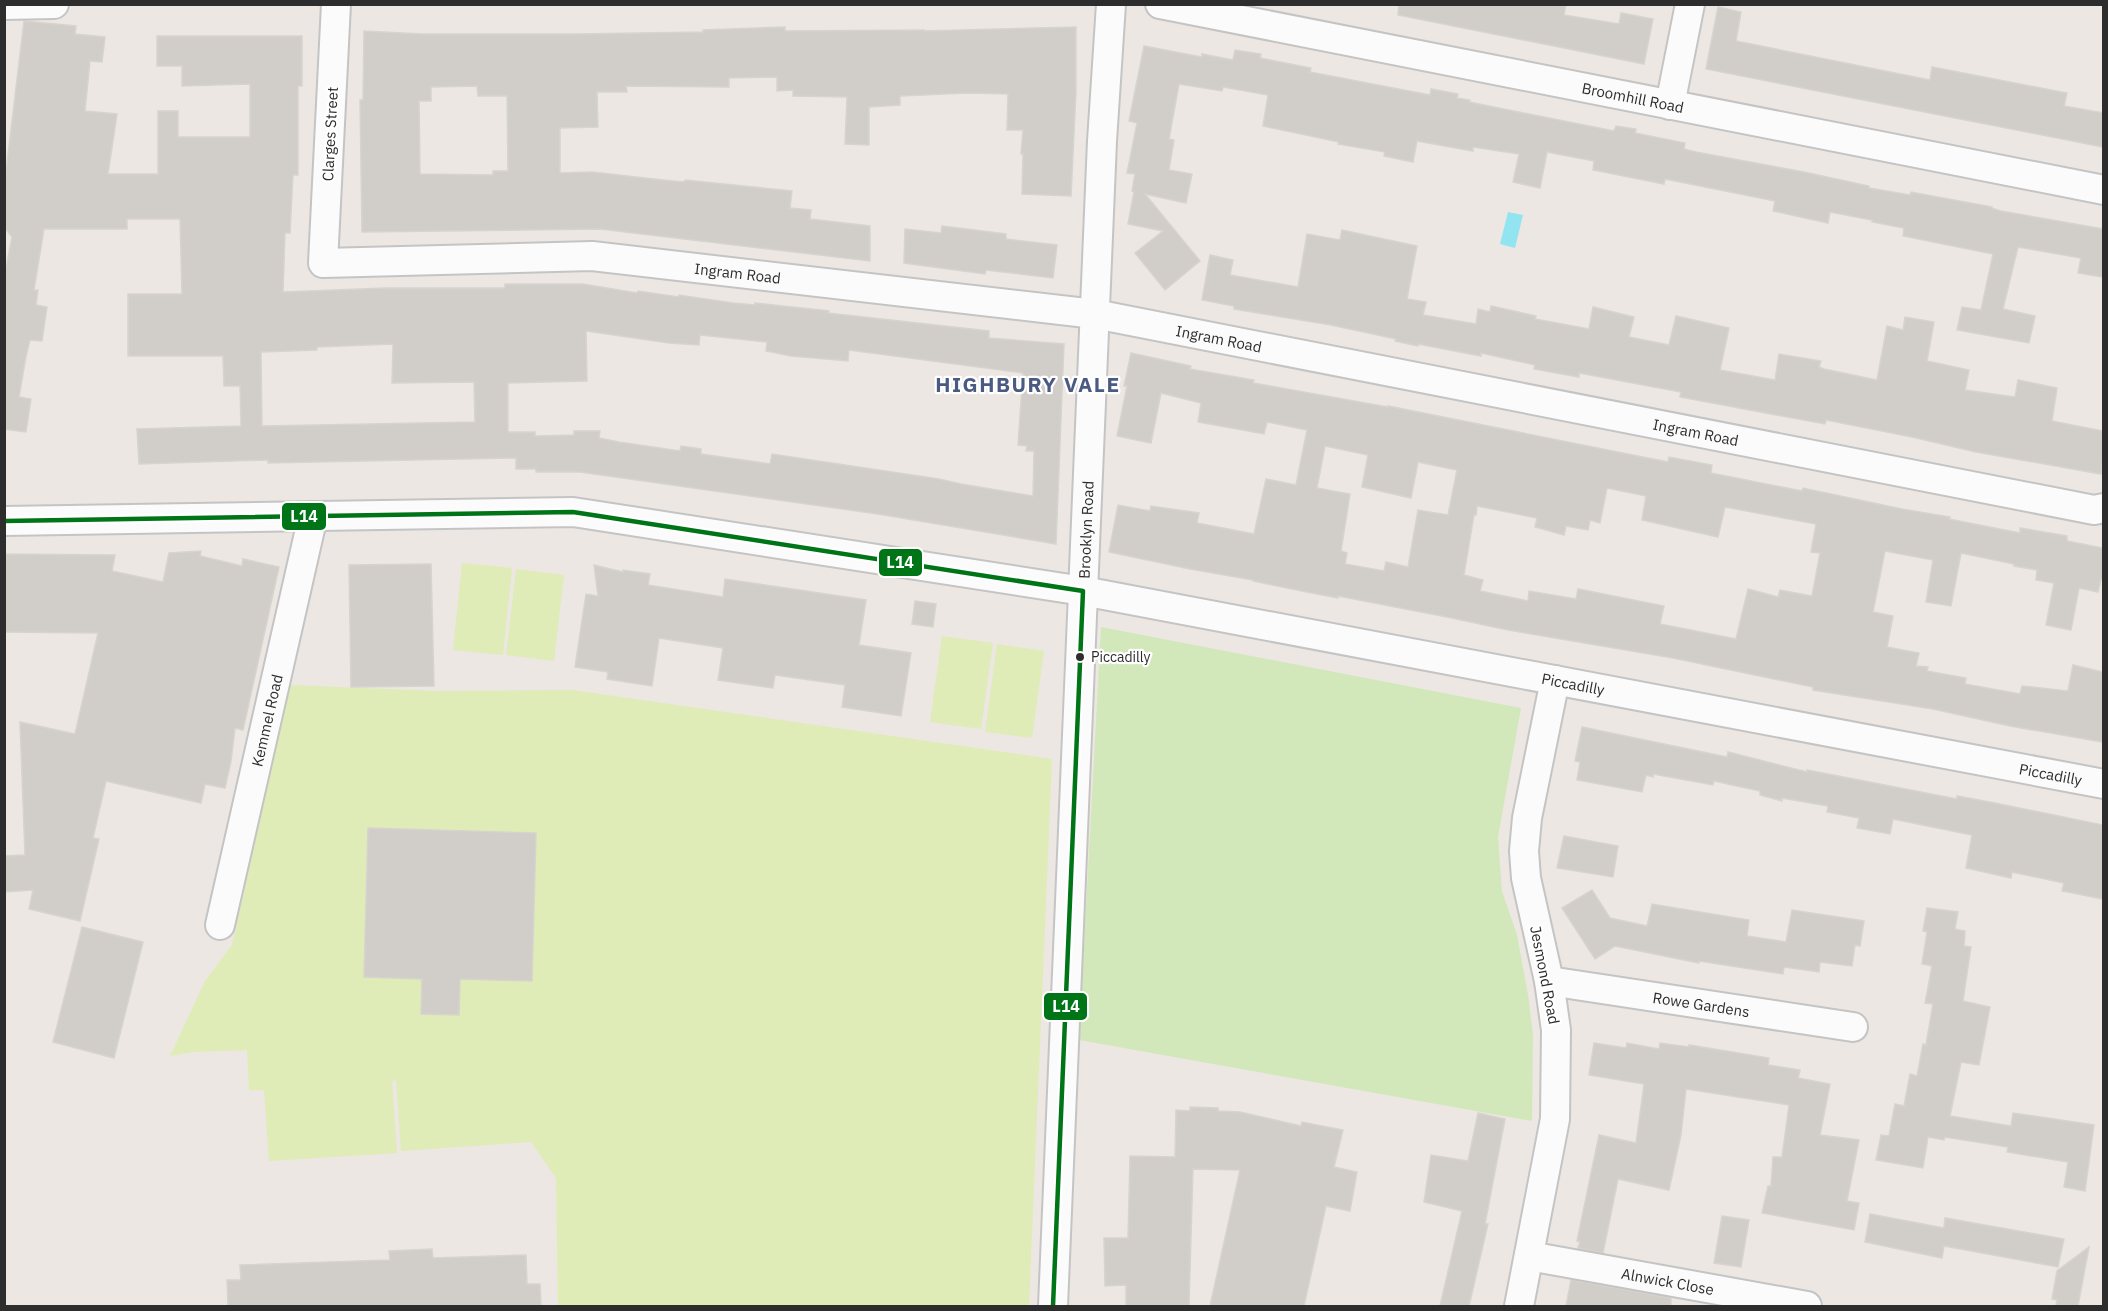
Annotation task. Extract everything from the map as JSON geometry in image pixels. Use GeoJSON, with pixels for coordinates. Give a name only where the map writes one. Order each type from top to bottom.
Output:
{"type":"FeatureCollection","features":[{"type":"Feature","properties":{"kind":"street"},"geometry":{"type":"LineString","coordinates":[[4,5],[54,4]]}},
{"type":"Feature","properties":{"kind":"street","name":"Clarges Street"},"geometry":{"type":"LineString","coordinates":[[323,263],[336,4]]}},
{"type":"Feature","properties":{"kind":"street","name":"Brooklyn Road"},"geometry":{"type":"LineString","coordinates":[[1053,1306],[1102,141],[1111,4]]}},
{"type":"Feature","properties":{"kind":"street","name":"Broomhill Road"},"geometry":{"type":"LineString","coordinates":[[1161,4],[2103,190]]}},
{"type":"Feature","properties":{"kind":"street"},"geometry":{"type":"LineString","coordinates":[[1670,105],[1690,4]]}},
{"type":"Feature","properties":{"kind":"street","name":"Ingram Road"},"geometry":{"type":"LineString","coordinates":[[323,263],[592,256],[1095,314],[2094,510],[2103,508]]}},
{"type":"Feature","properties":{"kind":"street","name":"Piccadilly"},"geometry":{"type":"LineString","coordinates":[[4,521],[573,512],[1083,591],[2103,784]]}},
{"type":"Feature","properties":{"kind":"street","name":"Kemmel Road"},"geometry":{"type":"LineString","coordinates":[[220,925],[314,516]]}},
{"type":"Feature","properties":{"kind":"street","name":"Jesmond Road"},"geometry":{"type":"LineString","coordinates":[[1519,1306],[1555,1119],[1556,1030],[1549,981],[1526,878],[1524,851],[1527,818],[1555,680]]}},
{"type":"Feature","properties":{"kind":"street","name":"Rowe Gardens"},"geometry":{"type":"LineString","coordinates":[[1549,981],[1853,1027]]}},
{"type":"Feature","properties":{"kind":"street","name":"Alnwick Close"},"geometry":{"type":"LineString","coordinates":[[1528,1256],[1807,1306]]}},
{"type":"Feature","properties":{"kind":"green space"},"geometry":{"type":"Polygon","coordinates":[[[462,563],[512,568],[503,655],[453,650],[462,563]]]}},
{"type":"Feature","properties":{"kind":"green space"},"geometry":{"type":"Polygon","coordinates":[[[516,569],[564,575],[554,661],[506,655],[516,569]]]}},
{"type":"Feature","properties":{"kind":"green space"},"geometry":{"type":"Polygon","coordinates":[[[1101,627],[1521,708],[1498,837],[1502,891],[1517,935],[1533,1035],[1532,1121],[1079,1040],[1101,627]]]}},
{"type":"Feature","properties":{"kind":"green space"},"geometry":{"type":"Polygon","coordinates":[[[942,636],[993,643],[981,729],[930,722],[942,636]]]}},
{"type":"Feature","properties":{"kind":"green space"},"geometry":{"type":"Polygon","coordinates":[[[997,644],[1044,651],[1032,738],[985,732],[997,644]]]}},
{"type":"Feature","properties":{"kind":"green space"},"geometry":{"type":"Polygon","coordinates":[[[290,685],[437,691],[572,690],[1052,759],[1029,1306],[558,1306],[556,1178],[531,1142],[401,1151],[396,1080],[392,1081],[397,1153],[269,1161],[264,1090],[249,1090],[247,1050],[193,1052],[170,1056],[205,981],[232,945],[290,685]]]}},
{"type":"Feature","properties":{"kind":"water"},"geometry":{"type":"Polygon","coordinates":[[[1508,212],[1523,215],[1515,248],[1500,244],[1508,212]]]}},
{"type":"Feature","properties":{"kind":"building"},"geometry":{"type":"Polygon","coordinates":[[[1399,4],[1566,4],[1564,15],[1619,24],[1621,13],[1653,19],[1644,64],[1398,15],[1399,4]]]}},
{"type":"Feature","properties":{"kind":"building"},"geometry":{"type":"Polygon","coordinates":[[[1718,7],[1741,12],[1736,41],[1930,80],[1932,67],[2067,93],[2064,106],[2103,113],[2103,147],[1706,69],[1718,7]]]}},
{"type":"Feature","properties":{"kind":"building"},"geometry":{"type":"Polygon","coordinates":[[[24,21],[76,26],[75,34],[105,37],[102,62],[90,61],[85,111],[117,114],[108,174],[158,174],[158,111],[178,111],[178,137],[250,137],[250,84],[182,86],[182,66],[157,66],[157,36],[302,36],[302,86],[298,86],[298,175],[293,175],[290,233],[285,233],[283,292],[386,288],[505,288],[505,284],[583,284],[637,293],[638,291],[733,303],[755,305],[755,303],[829,311],[828,313],[989,331],[989,338],[1064,344],[1056,544],[878,514],[580,472],[536,472],[536,469],[516,469],[516,458],[268,463],[268,460],[139,464],[137,429],[241,426],[240,386],[224,386],[223,356],[128,356],[128,294],[182,294],[180,219],[127,219],[127,229],[44,229],[34,290],[38,290],[36,305],[47,307],[42,341],[30,340],[19,397],[31,399],[26,432],[4,429],[4,278],[12,237],[4,227],[4,188],[24,21]],[[586,331],[587,381],[508,383],[508,432],[535,432],[535,436],[574,435],[574,431],[600,431],[599,438],[619,442],[680,451],[681,446],[701,449],[701,454],[770,464],[772,454],[939,479],[1033,496],[1034,451],[1026,451],[1027,446],[1018,445],[1023,373],[849,350],[848,361],[791,356],[766,351],[767,342],[700,335],[699,345],[586,331]],[[393,344],[261,352],[262,426],[475,422],[474,382],[392,383],[393,344]]]}},
{"type":"Feature","properties":{"kind":"building"},"geometry":{"type":"Polygon","coordinates":[[[785,27],[785,31],[924,31],[1076,27],[1076,91],[1071,196],[1022,194],[1023,130],[1007,130],[1008,94],[900,96],[900,105],[869,107],[869,145],[845,144],[847,97],[793,96],[793,90],[777,91],[777,77],[729,78],[729,87],[626,86],[627,92],[597,92],[598,127],[560,128],[560,173],[592,172],[792,191],[790,208],[811,210],[810,219],[870,226],[870,261],[600,229],[362,232],[360,100],[363,100],[364,31],[422,34],[576,34],[703,32],[703,30],[785,27]],[[477,86],[431,87],[431,101],[419,101],[420,174],[493,175],[493,171],[508,171],[507,96],[478,96],[477,86]]]}},
{"type":"Feature","properties":{"kind":"building"},"geometry":{"type":"Polygon","coordinates":[[[1144,46],[1202,57],[1202,54],[1233,60],[1235,50],[1261,54],[1260,58],[1311,68],[1310,72],[1430,95],[1431,89],[1458,94],[1457,98],[1470,100],[1469,102],[1614,131],[1616,126],[1636,129],[1635,133],[1685,143],[1684,149],[1696,152],[1804,172],[1869,186],[1869,188],[1910,195],[1911,192],[2103,229],[2103,277],[2078,273],[2081,258],[2018,247],[2003,309],[2035,316],[2029,343],[1957,330],[1962,307],[1981,310],[1993,254],[1903,236],[1904,228],[1872,222],[1872,220],[1830,212],[1828,223],[1773,211],[1775,201],[1665,179],[1664,184],[1593,170],[1594,161],[1547,152],[1540,188],[1513,182],[1519,154],[1473,147],[1473,151],[1417,141],[1413,162],[1384,156],[1385,152],[1338,144],[1339,142],[1263,126],[1268,95],[1223,87],[1222,91],[1179,84],[1169,139],[1174,140],[1169,170],[1192,174],[1186,203],[1145,194],[1200,261],[1165,290],[1135,253],[1163,231],[1128,224],[1135,174],[1127,173],[1137,123],[1129,121],[1144,46]]]}},
{"type":"Feature","properties":{"kind":"building"},"geometry":{"type":"Polygon","coordinates":[[[942,226],[1006,234],[1006,239],[1057,245],[1053,278],[986,270],[985,274],[904,263],[905,229],[941,233],[942,226]]]}},
{"type":"Feature","properties":{"kind":"building"},"geometry":{"type":"Polygon","coordinates":[[[1342,230],[1417,246],[1407,299],[1426,302],[1423,315],[1476,324],[1478,309],[1490,312],[1491,306],[1536,316],[1535,319],[1589,329],[1593,307],[1634,317],[1629,337],[1669,345],[1676,316],[1729,328],[1720,370],[1775,380],[1779,354],[1821,361],[1819,367],[1824,369],[1877,380],[1887,326],[1903,330],[1905,317],[1934,322],[1927,361],[1969,370],[1965,390],[2015,397],[2018,380],[2057,388],[2052,421],[2103,431],[2101,474],[1976,452],[1826,420],[1825,424],[1680,397],[1681,392],[1579,373],[1579,377],[1534,369],[1535,365],[1481,353],[1481,356],[1418,344],[1418,346],[1331,325],[1234,309],[1234,306],[1202,300],[1210,255],[1233,260],[1230,275],[1298,287],[1307,234],[1340,240],[1342,230]]]}},
{"type":"Feature","properties":{"kind":"building"},"geometry":{"type":"Polygon","coordinates":[[[1131,353],[1191,366],[1190,369],[1254,380],[1253,383],[1388,406],[1668,462],[1669,457],[1712,465],[1711,473],[1802,491],[1803,488],[2020,533],[2020,528],[2067,536],[2067,541],[2103,548],[2103,580],[2101,579],[2098,592],[2079,588],[2071,630],[2046,625],[2054,583],[2036,580],[2037,570],[1961,553],[1951,606],[1926,602],[1933,560],[1885,551],[1873,612],[1893,616],[1887,647],[1919,653],[1916,666],[1928,667],[1927,671],[1966,678],[1965,684],[2020,694],[2022,686],[2068,691],[2073,665],[2103,672],[2103,742],[2010,726],[1933,709],[1813,690],[1813,687],[1673,658],[1508,630],[1109,552],[1118,505],[1150,511],[1151,506],[1199,513],[1197,523],[1254,534],[1266,479],[1296,485],[1307,430],[1267,422],[1264,434],[1198,422],[1201,403],[1161,393],[1151,443],[1117,436],[1127,386],[1124,386],[1131,353]],[[1325,446],[1317,488],[1350,494],[1341,551],[1347,553],[1345,564],[1384,571],[1386,562],[1408,567],[1418,510],[1448,515],[1457,470],[1418,462],[1411,498],[1362,487],[1368,455],[1325,446]],[[1607,488],[1600,523],[1590,520],[1588,530],[1566,526],[1564,535],[1535,527],[1537,518],[1477,506],[1464,575],[1483,580],[1480,591],[1528,601],[1529,591],[1576,599],[1578,589],[1664,606],[1660,624],[1736,639],[1748,589],[1778,597],[1780,590],[1812,596],[1820,553],[1811,552],[1816,524],[1725,507],[1718,537],[1642,520],[1646,496],[1607,488]]]}},
{"type":"Feature","properties":{"kind":"building"},"geometry":{"type":"Polygon","coordinates":[[[201,551],[200,556],[242,566],[243,559],[279,567],[243,730],[235,728],[225,788],[205,784],[201,803],[106,781],[93,838],[99,839],[80,921],[29,909],[33,890],[4,892],[4,856],[25,855],[20,722],[75,734],[98,633],[4,632],[4,554],[115,555],[112,571],[163,582],[169,553],[201,551]]]}},
{"type":"Feature","properties":{"kind":"building"},"geometry":{"type":"Polygon","coordinates":[[[431,564],[434,686],[351,687],[349,565],[431,564]]]}},
{"type":"Feature","properties":{"kind":"building"},"geometry":{"type":"Polygon","coordinates":[[[594,565],[623,572],[623,570],[650,574],[648,585],[723,597],[725,579],[866,600],[859,645],[911,653],[901,716],[842,707],[845,685],[775,675],[773,688],[718,680],[723,648],[659,638],[652,686],[607,679],[608,672],[575,667],[586,594],[598,596],[594,565]]]}},
{"type":"Feature","properties":{"kind":"building"},"geometry":{"type":"Polygon","coordinates":[[[915,601],[936,604],[933,627],[912,624],[915,601]]]}},
{"type":"Feature","properties":{"kind":"building"},"geometry":{"type":"Polygon","coordinates":[[[1582,727],[1727,757],[1728,752],[1807,772],[1807,770],[1957,799],[1957,796],[2103,825],[2103,899],[2062,891],[2064,883],[2012,872],[2011,878],[1966,868],[1972,835],[1893,819],[1890,834],[1857,828],[1859,818],[1827,812],[1828,806],[1782,798],[1782,801],[1760,795],[1760,791],[1714,781],[1713,785],[1653,774],[1653,777],[1646,775],[1642,792],[1577,780],[1580,762],[1575,761],[1582,727]]]}},
{"type":"Feature","properties":{"kind":"building"},"geometry":{"type":"Polygon","coordinates":[[[368,828],[536,833],[532,981],[460,979],[459,1015],[421,1014],[422,979],[364,977],[368,828]]]}},
{"type":"Feature","properties":{"kind":"building"},"geometry":{"type":"Polygon","coordinates":[[[1564,836],[1618,846],[1613,877],[1557,868],[1564,836]]]}},
{"type":"Feature","properties":{"kind":"building"},"geometry":{"type":"Polygon","coordinates":[[[1592,890],[1610,918],[1647,926],[1652,904],[1749,920],[1747,936],[1786,942],[1792,910],[1864,921],[1860,946],[1855,945],[1852,966],[1820,962],[1819,972],[1784,967],[1783,974],[1699,961],[1699,963],[1615,946],[1595,959],[1562,908],[1592,890]]]}},
{"type":"Feature","properties":{"kind":"building"},"geometry":{"type":"Polygon","coordinates":[[[1927,908],[1958,912],[1955,929],[1965,931],[1964,946],[1971,947],[1963,1001],[1990,1007],[1979,1065],[1961,1062],[1950,1116],[2011,1126],[2013,1113],[2094,1125],[2085,1191],[2064,1187],[2068,1162],[2007,1152],[2008,1147],[1945,1137],[1944,1140],[1928,1137],[1923,1168],[1876,1160],[1881,1135],[1889,1136],[1895,1104],[1904,1106],[1910,1074],[1917,1076],[1923,1044],[1926,1045],[1933,1004],[1925,1003],[1932,966],[1922,964],[1927,932],[1923,931],[1927,908]]]}},
{"type":"Feature","properties":{"kind":"building"},"geometry":{"type":"Polygon","coordinates":[[[82,927],[143,942],[114,1058],[53,1042],[82,927]]]}},
{"type":"Feature","properties":{"kind":"building"},"geometry":{"type":"Polygon","coordinates":[[[1594,1043],[1626,1048],[1627,1043],[1659,1049],[1660,1043],[1689,1047],[1689,1045],[1769,1058],[1768,1065],[1800,1070],[1798,1078],[1830,1084],[1820,1135],[1859,1140],[1847,1201],[1859,1203],[1854,1230],[1762,1213],[1768,1186],[1771,1186],[1773,1157],[1782,1157],[1789,1105],[1686,1089],[1681,1135],[1669,1190],[1618,1179],[1603,1253],[1578,1248],[1580,1242],[1577,1241],[1599,1135],[1636,1143],[1644,1084],[1589,1075],[1594,1043]]]}},
{"type":"Feature","properties":{"kind":"building"},"geometry":{"type":"Polygon","coordinates":[[[1190,1107],[1218,1108],[1218,1111],[1240,1112],[1301,1126],[1302,1122],[1343,1130],[1334,1167],[1357,1172],[1350,1211],[1326,1206],[1304,1306],[1210,1306],[1240,1170],[1193,1169],[1189,1306],[1126,1306],[1126,1285],[1105,1286],[1104,1238],[1128,1238],[1130,1156],[1175,1157],[1176,1110],[1190,1111],[1190,1107]]]}},
{"type":"Feature","properties":{"kind":"building"},"geometry":{"type":"Polygon","coordinates":[[[1478,1113],[1505,1119],[1485,1224],[1488,1224],[1469,1306],[1440,1306],[1462,1211],[1424,1202],[1431,1155],[1468,1161],[1478,1113]]]}},
{"type":"Feature","properties":{"kind":"building"},"geometry":{"type":"Polygon","coordinates":[[[1870,1214],[1944,1228],[1945,1218],[2064,1239],[2058,1267],[1944,1246],[1942,1258],[1865,1242],[1870,1214]]]}},
{"type":"Feature","properties":{"kind":"building"},"geometry":{"type":"Polygon","coordinates":[[[1722,1216],[1749,1220],[1741,1267],[1714,1263],[1722,1216]]]}},
{"type":"Feature","properties":{"kind":"building"},"geometry":{"type":"Polygon","coordinates":[[[2089,1247],[2078,1306],[2056,1306],[2057,1300],[2052,1299],[2057,1271],[2089,1247]]]}},
{"type":"Feature","properties":{"kind":"building"},"geometry":{"type":"Polygon","coordinates":[[[432,1249],[433,1258],[526,1255],[527,1284],[540,1284],[541,1306],[228,1306],[227,1280],[241,1280],[240,1265],[390,1260],[389,1251],[432,1249]]]}},
{"type":"Feature","properties":{"kind":"building"},"geometry":{"type":"Polygon","coordinates":[[[1571,1280],[1671,1298],[1671,1306],[1566,1306],[1571,1280]]]}},
{"type":"Feature","properties":{"kind":"transit line","name":"L14"},"geometry":{"type":"LineString","coordinates":[[4,521],[573,512],[1083,591],[1053,1306]]}},
{"type":"Feature","properties":{"kind":"place","name":"Piccadilly"},"geometry":{"type":"Point","coordinates":[1080,657]}},
{"type":"Feature","properties":{"kind":"district","name":"HIGHBURY VALE"},"geometry":{"type":"Point","coordinates":[1028,384]}}]}
